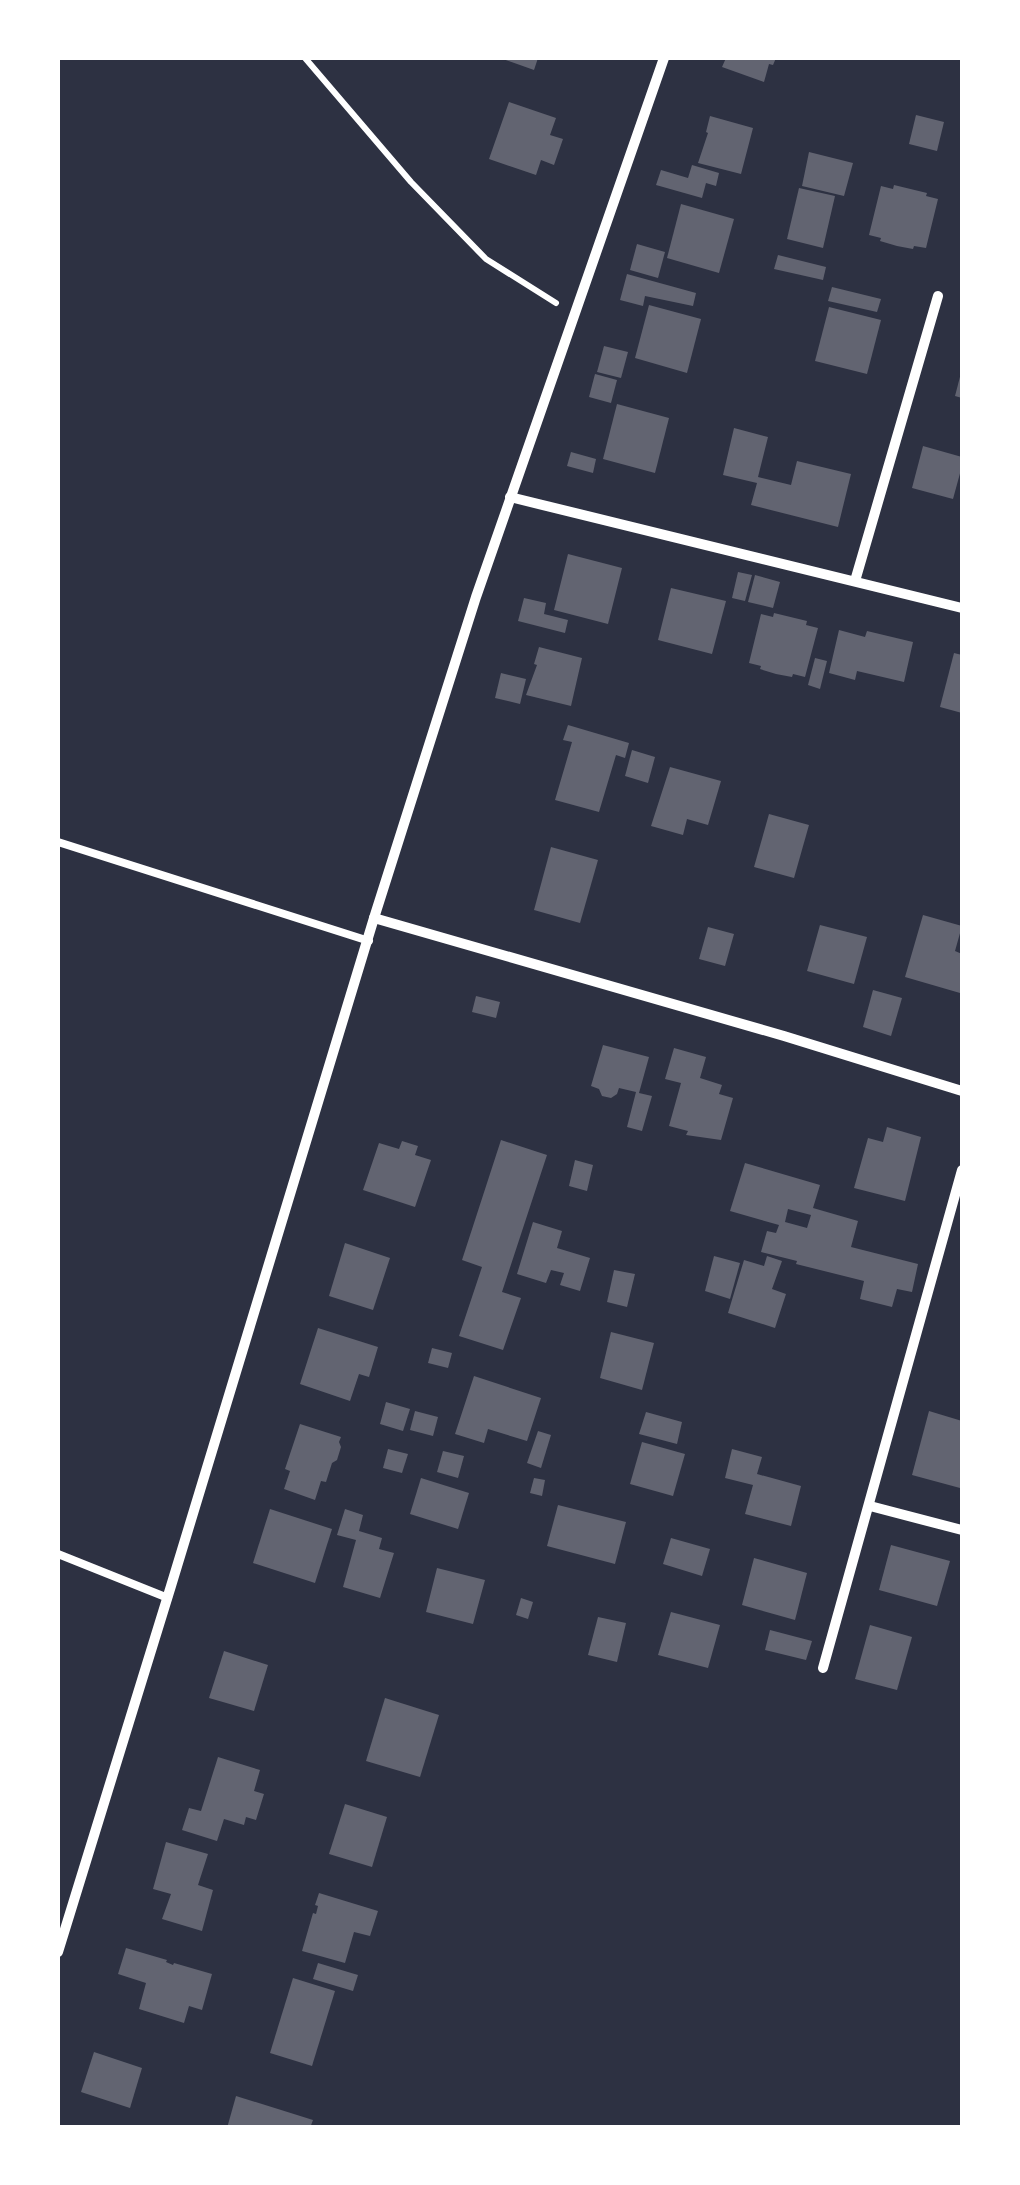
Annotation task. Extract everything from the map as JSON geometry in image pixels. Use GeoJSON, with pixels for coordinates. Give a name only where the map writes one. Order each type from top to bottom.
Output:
{"type":"FeatureCollection","features":[{"type":"Feature","properties":{"kind":"street"},"geometry":{"type":"LineString","coordinates":[[58,1952],[470,614],[664,58]]}},
{"type":"Feature","properties":{"kind":"street"},"geometry":{"type":"LineString","coordinates":[[855,581],[938,296]]}},
{"type":"Feature","properties":{"kind":"street"},"geometry":{"type":"LineString","coordinates":[[510,497],[962,608]]}},
{"type":"Feature","properties":{"kind":"street"},"geometry":{"type":"LineString","coordinates":[[374,918],[962,1092]]}},
{"type":"Feature","properties":{"kind":"street"},"geometry":{"type":"LineString","coordinates":[[823,1668],[962,1170]]}},
{"type":"Feature","properties":{"kind":"street"},"geometry":{"type":"LineString","coordinates":[[870,1506],[962,1530]]}},
{"type":"Feature","properties":{"kind":"lane"},"geometry":{"type":"LineString","coordinates":[[58,842],[369,941]]}},
{"type":"Feature","properties":{"kind":"lane"},"geometry":{"type":"LineString","coordinates":[[58,1554],[168,1598]]}},
{"type":"Feature","properties":{"kind":"path"},"geometry":{"type":"LineString","coordinates":[[305,58],[411,182],[486,259],[573,314]]}},
{"type":"Feature","properties":{"kind":"building"},"geometry":{"type":"Polygon","coordinates":[[[500,58],[538,58],[534,70],[500,58]]]}},
{"type":"Feature","properties":{"kind":"building"},"geometry":{"type":"Polygon","coordinates":[[[726,58],[776,58],[773,65],[769,64],[764,82],[722,67],[726,58]]]}},
{"type":"Feature","properties":{"kind":"building"},"geometry":{"type":"Polygon","coordinates":[[[509,102],[556,118],[550,135],[563,139],[554,165],[541,160],[536,175],[489,159],[509,102]]]}},
{"type":"Feature","properties":{"kind":"building"},"geometry":{"type":"Polygon","coordinates":[[[916,115],[944,122],[937,151],[909,144],[916,115]]]}},
{"type":"Feature","properties":{"kind":"building"},"geometry":{"type":"Polygon","coordinates":[[[710,116],[753,128],[741,174],[698,163],[710,116]]]}},
{"type":"Feature","properties":{"kind":"building"},"geometry":{"type":"Polygon","coordinates":[[[809,152],[853,163],[844,196],[802,186],[809,152]]]}},
{"type":"Feature","properties":{"kind":"building"},"geometry":{"type":"Polygon","coordinates":[[[692,165],[719,173],[716,186],[706,183],[702,198],[656,185],[661,170],[688,178],[692,165]]]}},
{"type":"Feature","properties":{"kind":"building"},"geometry":{"type":"Polygon","coordinates":[[[894,185],[938,199],[926,248],[897,246],[869,235],[881,186],[893,189],[894,185]]]}},
{"type":"Feature","properties":{"kind":"building"},"geometry":{"type":"Polygon","coordinates":[[[799,188],[835,196],[823,248],[787,239],[799,188]]]}},
{"type":"Feature","properties":{"kind":"building"},"geometry":{"type":"Polygon","coordinates":[[[681,204],[734,219],[719,273],[667,258],[681,204]]]}},
{"type":"Feature","properties":{"kind":"building"},"geometry":{"type":"Polygon","coordinates":[[[637,244],[665,252],[658,278],[630,270],[637,244]]]}},
{"type":"Feature","properties":{"kind":"building"},"geometry":{"type":"Polygon","coordinates":[[[778,255],[826,267],[823,280],[774,269],[778,255]]]}},
{"type":"Feature","properties":{"kind":"building"},"geometry":{"type":"Polygon","coordinates":[[[627,274],[696,293],[693,306],[645,296],[643,306],[620,300],[627,274]]]}},
{"type":"Feature","properties":{"kind":"building"},"geometry":{"type":"Polygon","coordinates":[[[832,287],[881,299],[877,312],[828,301],[832,287]]]}},
{"type":"Feature","properties":{"kind":"building"},"geometry":{"type":"Polygon","coordinates":[[[649,305],[701,319],[687,373],[635,358],[649,305]]]}},
{"type":"Feature","properties":{"kind":"building"},"geometry":{"type":"Polygon","coordinates":[[[829,307],[881,320],[867,374],[815,361],[829,307]]]}},
{"type":"Feature","properties":{"kind":"building"},"geometry":{"type":"Polygon","coordinates":[[[604,346],[628,352],[621,378],[597,372],[604,346]]]}},
{"type":"Feature","properties":{"kind":"building"},"geometry":{"type":"Polygon","coordinates":[[[962,373],[962,398],[955,396],[962,373]]]}},
{"type":"Feature","properties":{"kind":"building"},"geometry":{"type":"Polygon","coordinates":[[[595,374],[617,380],[611,403],[589,397],[595,374]]]}},
{"type":"Feature","properties":{"kind":"building"},"geometry":{"type":"Polygon","coordinates":[[[617,404],[669,418],[655,473],[603,459],[617,404]]]}},
{"type":"Feature","properties":{"kind":"building"},"geometry":{"type":"Polygon","coordinates":[[[734,428],[768,437],[758,477],[791,485],[797,461],[851,474],[838,527],[751,505],[757,483],[723,475],[734,428]]]}},
{"type":"Feature","properties":{"kind":"building"},"geometry":{"type":"Polygon","coordinates":[[[923,446],[962,457],[953,499],[912,488],[923,446]]]}},
{"type":"Feature","properties":{"kind":"building"},"geometry":{"type":"Polygon","coordinates":[[[571,452],[596,459],[593,473],[567,466],[571,452]]]}},
{"type":"Feature","properties":{"kind":"building"},"geometry":{"type":"Polygon","coordinates":[[[568,554],[622,568],[608,624],[554,610],[568,554]]]}},
{"type":"Feature","properties":{"kind":"building"},"geometry":{"type":"Polygon","coordinates":[[[738,572],[752,575],[745,601],[732,598],[738,572]]]}},
{"type":"Feature","properties":{"kind":"building"},"geometry":{"type":"Polygon","coordinates":[[[755,575],[780,582],[773,608],[748,602],[755,575]]]}},
{"type":"Feature","properties":{"kind":"building"},"geometry":{"type":"Polygon","coordinates":[[[671,588],[726,601],[712,654],[658,640],[671,588]]]}},
{"type":"Feature","properties":{"kind":"building"},"geometry":{"type":"Polygon","coordinates":[[[524,598],[546,603],[544,614],[568,620],[565,633],[518,621],[524,598]]]}},
{"type":"Feature","properties":{"kind":"building"},"geometry":{"type":"Polygon","coordinates":[[[774,613],[807,621],[806,625],[818,628],[805,677],[776,674],[749,663],[761,614],[773,617],[774,613]]]}},
{"type":"Feature","properties":{"kind":"building"},"geometry":{"type":"Polygon","coordinates":[[[839,630],[865,637],[867,631],[913,642],[904,682],[857,671],[855,680],[829,673],[839,630]]]}},
{"type":"Feature","properties":{"kind":"building"},"geometry":{"type":"Polygon","coordinates":[[[539,647],[582,658],[571,706],[526,695],[539,647]]]}},
{"type":"Feature","properties":{"kind":"building"},"geometry":{"type":"Polygon","coordinates":[[[954,653],[962,655],[962,713],[940,707],[954,653]]]}},
{"type":"Feature","properties":{"kind":"building"},"geometry":{"type":"Polygon","coordinates":[[[815,658],[827,661],[820,689],[808,685],[815,658]]]}},
{"type":"Feature","properties":{"kind":"building"},"geometry":{"type":"Polygon","coordinates":[[[501,673],[526,679],[520,704],[495,698],[501,673]]]}},
{"type":"Feature","properties":{"kind":"building"},"geometry":{"type":"Polygon","coordinates":[[[568,725],[629,743],[625,758],[616,755],[599,812],[555,800],[572,742],[563,740],[568,725]]]}},
{"type":"Feature","properties":{"kind":"building"},"geometry":{"type":"Polygon","coordinates":[[[632,750],[655,757],[648,783],[625,776],[632,750]]]}},
{"type":"Feature","properties":{"kind":"building"},"geometry":{"type":"Polygon","coordinates":[[[670,767],[721,781],[708,825],[687,819],[683,835],[651,826],[670,767]]]}},
{"type":"Feature","properties":{"kind":"building"},"geometry":{"type":"Polygon","coordinates":[[[769,814],[809,825],[794,878],[754,867],[769,814]]]}},
{"type":"Feature","properties":{"kind":"building"},"geometry":{"type":"Polygon","coordinates":[[[551,847],[598,860],[580,923],[534,910],[551,847]]]}},
{"type":"Feature","properties":{"kind":"building"},"geometry":{"type":"Polygon","coordinates":[[[923,915],[962,926],[955,951],[962,954],[960,993],[905,977],[923,915]]]}},
{"type":"Feature","properties":{"kind":"building"},"geometry":{"type":"Polygon","coordinates":[[[820,925],[867,937],[854,984],[807,971],[820,925]]]}},
{"type":"Feature","properties":{"kind":"building"},"geometry":{"type":"Polygon","coordinates":[[[708,927],[734,934],[725,966],[699,959],[708,927]]]}},
{"type":"Feature","properties":{"kind":"building"},"geometry":{"type":"Polygon","coordinates":[[[873,990],[902,998],[891,1036],[863,1027],[873,990]]]}},
{"type":"Feature","properties":{"kind":"building"},"geometry":{"type":"Polygon","coordinates":[[[476,996],[500,1002],[496,1018],[472,1012],[476,996]]]}},
{"type":"Feature","properties":{"kind":"building"},"geometry":{"type":"Polygon","coordinates":[[[603,1045],[649,1057],[639,1093],[652,1096],[642,1131],[627,1127],[636,1092],[619,1088],[611,1098],[591,1086],[603,1045]]]}},
{"type":"Feature","properties":{"kind":"building"},"geometry":{"type":"Polygon","coordinates":[[[674,1048],[706,1057],[700,1078],[722,1085],[719,1094],[733,1098],[721,1140],[686,1135],[688,1131],[669,1126],[681,1083],[665,1079],[674,1048]]]}},
{"type":"Feature","properties":{"kind":"building"},"geometry":{"type":"Polygon","coordinates":[[[887,1127],[921,1137],[905,1201],[854,1188],[868,1138],[883,1142],[887,1127]]]}},
{"type":"Feature","properties":{"kind":"building"},"geometry":{"type":"Polygon","coordinates":[[[501,1140],[547,1155],[502,1292],[521,1298],[503,1350],[459,1336],[482,1267],[462,1260],[501,1140]]]}},
{"type":"Feature","properties":{"kind":"building"},"geometry":{"type":"Polygon","coordinates":[[[402,1141],[418,1146],[415,1155],[431,1160],[415,1207],[363,1190],[379,1143],[399,1149],[402,1141]]]}},
{"type":"Feature","properties":{"kind":"building"},"geometry":{"type":"Polygon","coordinates":[[[575,1160],[593,1165],[587,1191],[569,1186],[575,1160]]]}},
{"type":"Feature","properties":{"kind":"building"},"geometry":{"type":"Polygon","coordinates":[[[745,1163],[820,1185],[813,1208],[858,1221],[851,1247],[918,1264],[912,1292],[897,1289],[892,1307],[860,1299],[864,1281],[761,1252],[767,1231],[776,1233],[779,1225],[730,1211],[745,1163]],[[788,1209],[785,1222],[807,1228],[811,1215],[788,1209]]]}},
{"type":"Feature","properties":{"kind":"building"},"geometry":{"type":"Polygon","coordinates":[[[533,1222],[562,1231],[557,1248],[590,1258],[580,1291],[560,1285],[564,1273],[551,1270],[546,1283],[517,1274],[533,1222]]]}},
{"type":"Feature","properties":{"kind":"building"},"geometry":{"type":"Polygon","coordinates":[[[345,1243],[390,1258],[373,1310],[329,1296],[345,1243]]]}},
{"type":"Feature","properties":{"kind":"building"},"geometry":{"type":"Polygon","coordinates":[[[714,1256],[740,1263],[730,1299],[705,1291],[714,1256]]]}},
{"type":"Feature","properties":{"kind":"building"},"geometry":{"type":"Polygon","coordinates":[[[767,1256],[782,1261],[772,1289],[786,1294],[775,1328],[728,1313],[744,1260],[764,1266],[767,1256]]]}},
{"type":"Feature","properties":{"kind":"building"},"geometry":{"type":"Polygon","coordinates":[[[614,1270],[635,1274],[627,1307],[607,1302],[614,1270]]]}},
{"type":"Feature","properties":{"kind":"building"},"geometry":{"type":"Polygon","coordinates":[[[318,1328],[378,1347],[369,1377],[359,1374],[350,1401],[300,1384],[318,1328]]]}},
{"type":"Feature","properties":{"kind":"building"},"geometry":{"type":"Polygon","coordinates":[[[611,1332],[654,1343],[642,1390],[600,1378],[611,1332]]]}},
{"type":"Feature","properties":{"kind":"building"},"geometry":{"type":"Polygon","coordinates":[[[432,1348],[452,1353],[448,1368],[428,1363],[432,1348]]]}},
{"type":"Feature","properties":{"kind":"building"},"geometry":{"type":"Polygon","coordinates":[[[474,1376],[541,1398],[527,1441],[488,1429],[484,1443],[455,1434],[474,1376]]]}},
{"type":"Feature","properties":{"kind":"building"},"geometry":{"type":"Polygon","coordinates":[[[386,1402],[410,1409],[403,1431],[380,1424],[386,1402]]]}},
{"type":"Feature","properties":{"kind":"building"},"geometry":{"type":"Polygon","coordinates":[[[415,1411],[438,1417],[433,1436],[410,1430],[415,1411]]]}},
{"type":"Feature","properties":{"kind":"building"},"geometry":{"type":"Polygon","coordinates":[[[929,1411],[962,1421],[960,1488],[912,1475],[929,1411]]]}},
{"type":"Feature","properties":{"kind":"building"},"geometry":{"type":"Polygon","coordinates":[[[646,1412],[682,1422],[677,1444],[639,1434],[646,1412]]]}},
{"type":"Feature","properties":{"kind":"building"},"geometry":{"type":"Polygon","coordinates":[[[300,1424],[341,1437],[337,1460],[332,1463],[326,1482],[321,1481],[315,1500],[284,1489],[290,1471],[285,1469],[300,1424]]]}},
{"type":"Feature","properties":{"kind":"building"},"geometry":{"type":"Polygon","coordinates":[[[538,1431],[551,1435],[541,1468],[527,1463],[538,1431]]]}},
{"type":"Feature","properties":{"kind":"building"},"geometry":{"type":"Polygon","coordinates":[[[642,1442],[685,1454],[673,1496],[630,1484],[642,1442]]]}},
{"type":"Feature","properties":{"kind":"building"},"geometry":{"type":"Polygon","coordinates":[[[388,1449],[408,1454],[402,1473],[383,1468],[388,1449]]]}},
{"type":"Feature","properties":{"kind":"building"},"geometry":{"type":"Polygon","coordinates":[[[732,1449],[762,1457],[757,1474],[801,1486],[791,1526],[745,1514],[753,1485],[725,1478],[732,1449]]]}},
{"type":"Feature","properties":{"kind":"building"},"geometry":{"type":"Polygon","coordinates":[[[443,1451],[464,1456],[458,1478],[437,1472],[443,1451]]]}},
{"type":"Feature","properties":{"kind":"building"},"geometry":{"type":"Polygon","coordinates":[[[421,1478],[469,1493],[458,1529],[410,1514],[421,1478]]]}},
{"type":"Feature","properties":{"kind":"building"},"geometry":{"type":"Polygon","coordinates":[[[534,1478],[545,1480],[542,1496],[530,1493],[534,1478]]]}},
{"type":"Feature","properties":{"kind":"building"},"geometry":{"type":"Polygon","coordinates":[[[558,1505],[626,1522],[615,1564],[547,1546],[558,1505]]]}},
{"type":"Feature","properties":{"kind":"building"},"geometry":{"type":"Polygon","coordinates":[[[270,1509],[332,1529],[315,1583],[253,1563],[270,1509]]]}},
{"type":"Feature","properties":{"kind":"building"},"geometry":{"type":"Polygon","coordinates":[[[345,1509],[363,1515],[359,1531],[382,1538],[379,1549],[394,1553],[380,1598],[343,1587],[356,1540],[337,1535],[345,1509]]]}},
{"type":"Feature","properties":{"kind":"building"},"geometry":{"type":"Polygon","coordinates":[[[671,1538],[710,1549],[702,1576],[663,1564],[671,1538]]]}},
{"type":"Feature","properties":{"kind":"building"},"geometry":{"type":"Polygon","coordinates":[[[891,1545],[950,1561],[937,1606],[879,1590],[891,1545]]]}},
{"type":"Feature","properties":{"kind":"building"},"geometry":{"type":"Polygon","coordinates":[[[754,1558],[807,1573],[795,1620],[742,1605],[754,1558]]]}},
{"type":"Feature","properties":{"kind":"building"},"geometry":{"type":"Polygon","coordinates":[[[437,1568],[485,1580],[473,1624],[426,1612],[437,1568]]]}},
{"type":"Feature","properties":{"kind":"building"},"geometry":{"type":"Polygon","coordinates":[[[521,1598],[533,1602],[528,1619],[516,1615],[521,1598]]]}},
{"type":"Feature","properties":{"kind":"building"},"geometry":{"type":"Polygon","coordinates":[[[671,1612],[720,1625],[708,1668],[658,1655],[671,1612]]]}},
{"type":"Feature","properties":{"kind":"building"},"geometry":{"type":"Polygon","coordinates":[[[598,1617],[626,1623],[617,1662],[588,1655],[598,1617]]]}},
{"type":"Feature","properties":{"kind":"building"},"geometry":{"type":"Polygon","coordinates":[[[870,1625],[912,1637],[897,1690],[855,1679],[870,1625]]]}},
{"type":"Feature","properties":{"kind":"building"},"geometry":{"type":"Polygon","coordinates":[[[770,1630],[812,1641],[806,1660],[765,1650],[770,1630]]]}},
{"type":"Feature","properties":{"kind":"building"},"geometry":{"type":"Polygon","coordinates":[[[224,1651],[268,1665],[254,1711],[209,1698],[224,1651]]]}},
{"type":"Feature","properties":{"kind":"building"},"geometry":{"type":"Polygon","coordinates":[[[385,1698],[439,1715],[420,1777],[366,1761],[385,1698]]]}},
{"type":"Feature","properties":{"kind":"building"},"geometry":{"type":"Polygon","coordinates":[[[218,1757],[260,1770],[254,1791],[264,1794],[256,1820],[246,1817],[244,1825],[224,1819],[217,1841],[182,1830],[189,1808],[201,1811],[218,1757]]]}},
{"type":"Feature","properties":{"kind":"building"},"geometry":{"type":"Polygon","coordinates":[[[345,1804],[387,1817],[372,1867],[329,1854],[345,1804]]]}},
{"type":"Feature","properties":{"kind":"building"},"geometry":{"type":"Polygon","coordinates":[[[166,1842],[208,1854],[198,1885],[213,1890],[202,1931],[162,1919],[171,1894],[153,1889],[166,1842]]]}},
{"type":"Feature","properties":{"kind":"building"},"geometry":{"type":"Polygon","coordinates":[[[319,1893],[378,1911],[370,1936],[354,1932],[345,1963],[302,1951],[313,1913],[316,1914],[319,1893]]]}},
{"type":"Feature","properties":{"kind":"building"},"geometry":{"type":"Polygon","coordinates":[[[126,1948],[212,1974],[202,2010],[189,2006],[184,2023],[139,2009],[146,1983],[118,1974],[126,1948]]]}},
{"type":"Feature","properties":{"kind":"building"},"geometry":{"type":"Polygon","coordinates":[[[318,1963],[358,1975],[353,1991],[313,1979],[318,1963]]]}},
{"type":"Feature","properties":{"kind":"building"},"geometry":{"type":"Polygon","coordinates":[[[293,1978],[335,1991],[312,2066],[270,2053],[293,1978]]]}},
{"type":"Feature","properties":{"kind":"building"},"geometry":{"type":"Polygon","coordinates":[[[94,2052],[142,2068],[130,2108],[81,2092],[94,2052]]]}},
{"type":"Feature","properties":{"kind":"building"},"geometry":{"type":"Polygon","coordinates":[[[236,2096],[313,2120],[310,2128],[227,2128],[236,2096]]]}}]}
